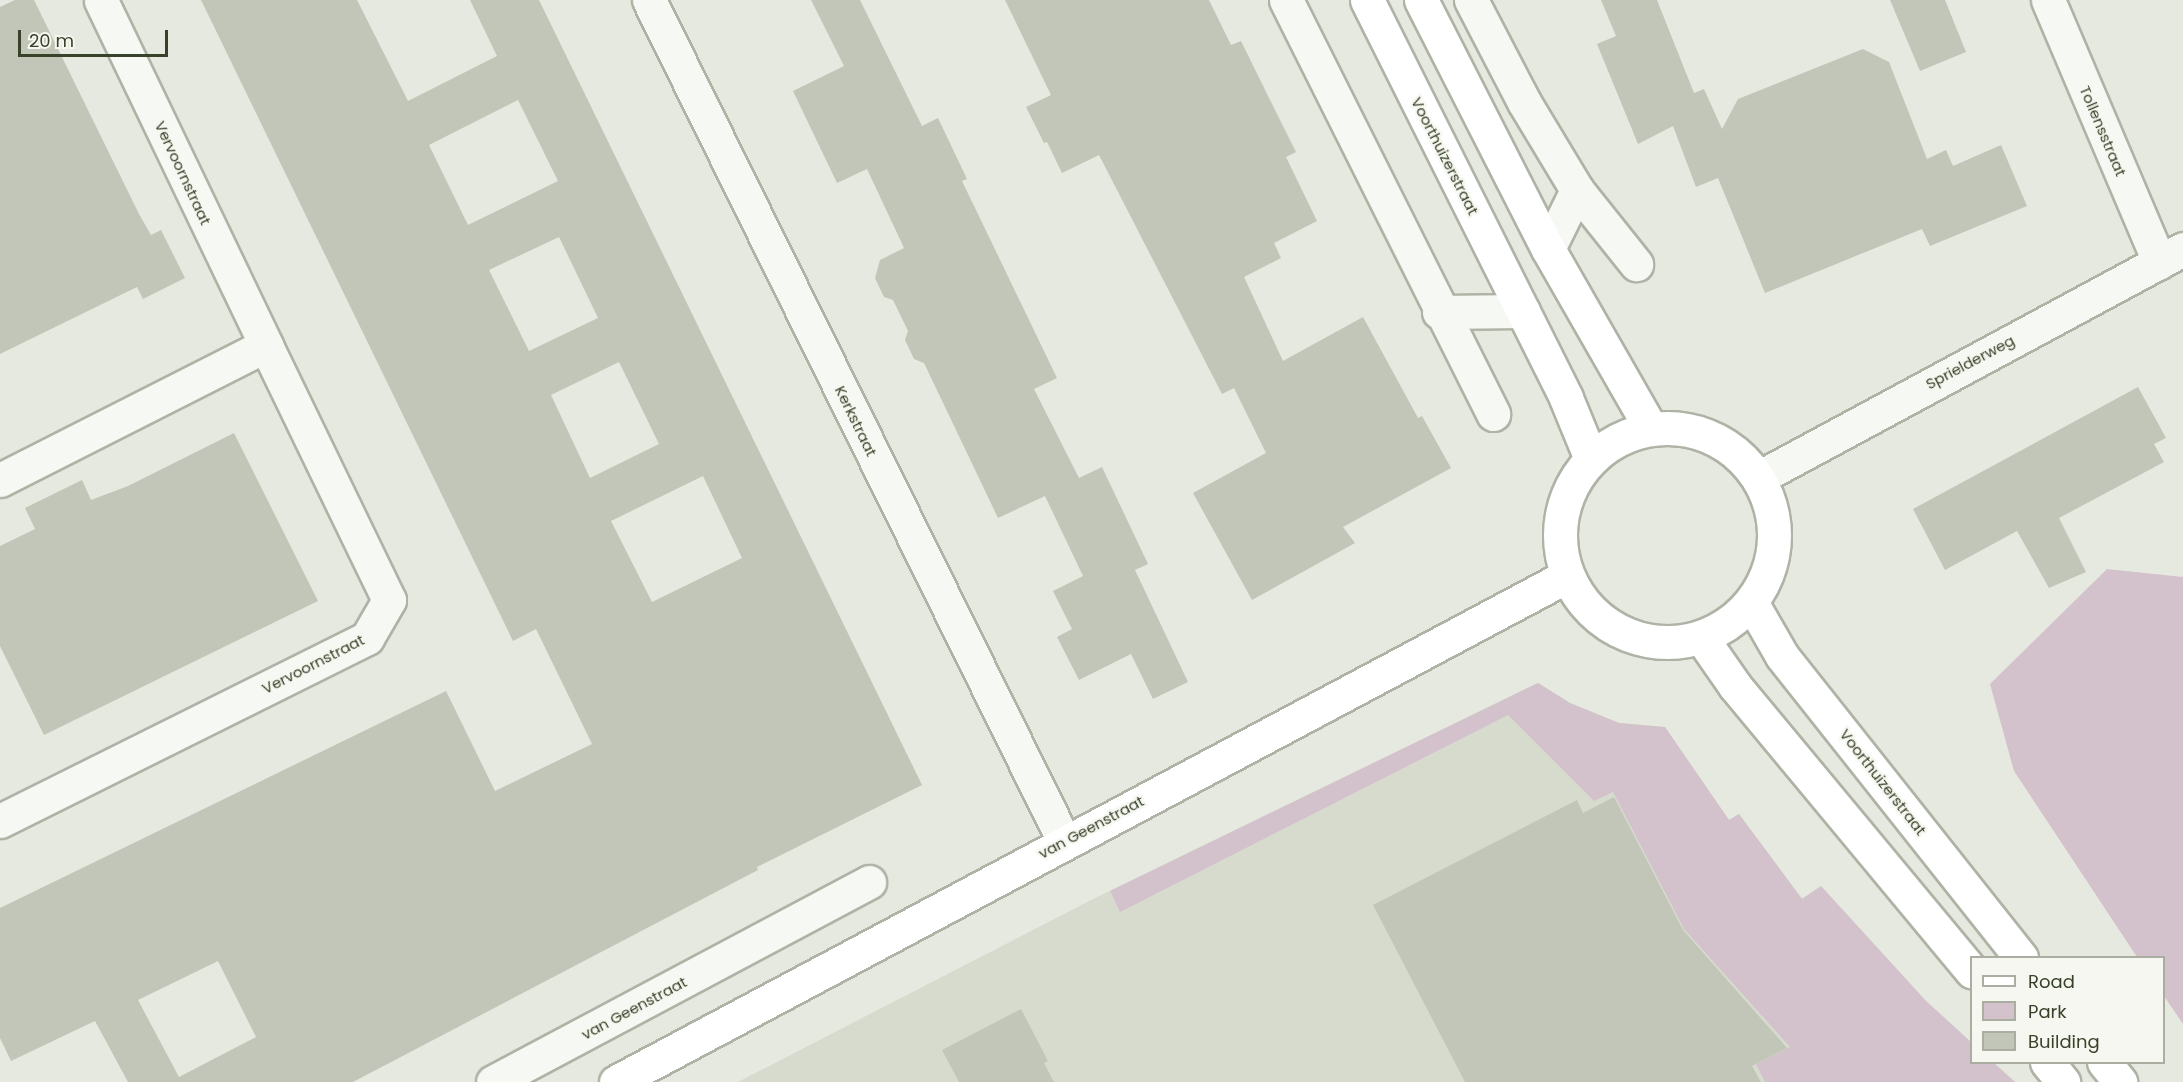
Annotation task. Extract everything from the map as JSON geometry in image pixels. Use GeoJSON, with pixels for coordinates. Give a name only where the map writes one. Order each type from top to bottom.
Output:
{"type":"FeatureCollection","features":[{"type":"Feature","properties":{"kind":"main road","name":"Voorthuizerstraat"},"geometry":{"type":"LineString","coordinates":[[1367,0],[1566,398],[1591,459]]}},
{"type":"Feature","properties":{"kind":"main road"},"geometry":{"type":"LineString","coordinates":[[1421,0],[1548,249],[1651,429]]}},
{"type":"Feature","properties":{"kind":"main road"},"geometry":{"type":"LineString","coordinates":[[1651,429],[1687,430],[1720,441],[1758,477],[1770,504],[1775,532],[1772,561],[1751,602],[1729,623],[1701,637],[1670,643],[1637,638],[1608,625],[1584,603],[1567,576],[1559,535],[1561,514],[1577,476],[1591,459],[1608,445],[1651,429]]}},
{"type":"Feature","properties":{"kind":"main road","name":"van Geenstraat"},"geometry":{"type":"LineString","coordinates":[[616,1082],[1064,841],[1567,576]]}},
{"type":"Feature","properties":{"kind":"main road","name":"Voorthuizerstraat"},"geometry":{"type":"LineString","coordinates":[[1751,602],[1782,656],[2020,956]]}},
{"type":"Feature","properties":{"kind":"main road"},"geometry":{"type":"LineString","coordinates":[[1701,637],[1735,687],[1970,970]]}},
{"type":"Feature","properties":{"kind":"main road"},"geometry":{"type":"LineString","coordinates":[[2049,1064],[2063,1082]]}},
{"type":"Feature","properties":{"kind":"main road"},"geometry":{"type":"LineString","coordinates":[[2106,1064],[2120,1082]]}},
{"type":"Feature","properties":{"kind":"street","name":"Vervoornstraat"},"geometry":{"type":"LineString","coordinates":[[0,821],[368,638],[389,600],[101,0]]}},
{"type":"Feature","properties":{"kind":"street","name":"Kerkstraat"},"geometry":{"type":"LineString","coordinates":[[649,0],[1064,841]]}},
{"type":"Feature","properties":{"kind":"street"},"geometry":{"type":"LineString","coordinates":[[1286,0],[1439,312],[1493,414]]}},
{"type":"Feature","properties":{"kind":"street"},"geometry":{"type":"LineString","coordinates":[[1471,0],[1524,102],[1577,190],[1636,264]]}},
{"type":"Feature","properties":{"kind":"street","name":"Tollensstraat"},"geometry":{"type":"LineString","coordinates":[[2048,0],[2171,255]]}},
{"type":"Feature","properties":{"kind":"street"},"geometry":{"type":"LineString","coordinates":[[1548,249],[1577,190]]}},
{"type":"Feature","properties":{"kind":"street","name":"Sprielderweg"},"geometry":{"type":"LineString","coordinates":[[1758,477],[2171,255]]}},
{"type":"Feature","properties":{"kind":"street"},"geometry":{"type":"LineString","coordinates":[[1439,312],[1523,311]]}},
{"type":"Feature","properties":{"kind":"street"},"geometry":{"type":"LineString","coordinates":[[0,480],[266,345]]}},
{"type":"Feature","properties":{"kind":"street","name":"van Geenstraat"},"geometry":{"type":"LineString","coordinates":[[494,1082],[869,882]]}},
{"type":"Feature","properties":{"kind":"shaded area"},"geometry":{"type":"Polygon","coordinates":[[[1538,683],[1570,703],[1619,723],[1665,727],[1729,820],[1739,814],[1802,899],[1821,886],[1926,1001],[1970,1041],[1970,1064],[1995,1064],[2015,1082],[738,1082],[1093,899],[1538,683]]]}},
{"type":"Feature","properties":{"kind":"green space"},"geometry":{"type":"Polygon","coordinates":[[[2107,569],[2183,577],[2183,1024],[2165,997],[2165,956],[2136,956],[2014,771],[1990,684],[2107,569]]]}},
{"type":"Feature","properties":{"kind":"green space"},"geometry":{"type":"Polygon","coordinates":[[[1538,683],[1570,703],[1619,723],[1665,727],[1729,820],[1739,814],[1802,899],[1821,886],[1926,1001],[1970,1041],[1970,1064],[1995,1064],[2015,1082],[1765,1082],[1756,1064],[1790,1047],[1684,929],[1613,792],[1594,801],[1508,715],[1120,912],[1110,891],[1538,683]]]}},
{"type":"Feature","properties":{"kind":"building"},"geometry":{"type":"Polygon","coordinates":[[[15,0],[34,0],[139,214],[151,235],[161,230],[185,278],[143,299],[137,287],[0,354],[0,7],[15,0]]]}},
{"type":"Feature","properties":{"kind":"building"},"geometry":{"type":"Polygon","coordinates":[[[201,0],[357,0],[408,101],[497,56],[470,0],[539,0],[922,785],[757,867],[758,870],[353,1082],[128,1082],[95,1021],[11,1061],[0,1038],[0,908],[446,691],[495,791],[592,744],[536,629],[513,641],[201,0]],[[518,100],[429,145],[468,225],[558,181],[518,100]],[[559,237],[489,270],[529,351],[598,318],[559,237]],[[619,362],[551,395],[590,478],[659,444],[619,362]],[[703,476],[611,521],[652,602],[742,558],[703,476]],[[218,961],[138,1000],[179,1077],[256,1037],[218,961]]]}},
{"type":"Feature","properties":{"kind":"building"},"geometry":{"type":"Polygon","coordinates":[[[811,0],[860,0],[922,126],[938,118],[967,179],[962,181],[1057,378],[1034,389],[1079,478],[1102,467],[1148,564],[1135,570],[1188,682],[1153,699],[1131,654],[1079,680],[1057,637],[1072,629],[1053,591],[1083,576],[1045,496],[998,518],[924,363],[914,359],[905,340],[908,331],[893,300],[884,297],[875,278],[880,260],[904,248],[867,169],[837,183],[793,91],[844,66],[811,0]]]}},
{"type":"Feature","properties":{"kind":"building"},"geometry":{"type":"Polygon","coordinates":[[[1005,0],[1209,0],[1231,45],[1241,41],[1296,152],[1286,157],[1317,221],[1274,243],[1281,258],[1244,277],[1283,361],[1363,317],[1418,418],[1422,416],[1451,468],[1343,527],[1355,543],[1252,600],[1193,493],[1266,453],[1234,388],[1222,394],[1099,155],[1062,173],[1047,142],[1044,143],[1026,107],[1051,95],[1005,0]]]}},
{"type":"Feature","properties":{"kind":"building"},"geometry":{"type":"Polygon","coordinates":[[[1601,0],[1657,0],[1694,93],[1704,89],[1722,129],[1738,99],[1863,49],[1889,62],[1927,159],[1946,150],[1953,166],[2001,145],[2027,206],[1930,246],[1922,229],[1765,293],[1718,178],[1696,187],[1673,126],[1638,144],[1597,44],[1616,36],[1601,0]]]}},
{"type":"Feature","properties":{"kind":"building"},"geometry":{"type":"Polygon","coordinates":[[[1890,0],[1945,0],[1966,52],[1920,71],[1890,0]]]}},
{"type":"Feature","properties":{"kind":"building"},"geometry":{"type":"Polygon","coordinates":[[[2138,387],[2166,438],[2154,444],[2164,462],[2059,518],[2086,572],[2049,588],[2017,531],[1945,570],[1913,509],[2138,387]]]}},
{"type":"Feature","properties":{"kind":"building"},"geometry":{"type":"Polygon","coordinates":[[[234,433],[318,601],[44,735],[0,646],[0,546],[35,529],[25,508],[82,480],[91,500],[128,486],[234,433]]]}},
{"type":"Feature","properties":{"kind":"building"},"geometry":{"type":"Polygon","coordinates":[[[1614,797],[1683,930],[1787,1048],[1752,1066],[1761,1082],[1465,1082],[1373,905],[1577,800],[1583,813],[1614,797]]]}},
{"type":"Feature","properties":{"kind":"building"},"geometry":{"type":"Polygon","coordinates":[[[1021,1009],[1048,1061],[1044,1063],[1054,1082],[959,1082],[942,1050],[1021,1009]]]}}]}
